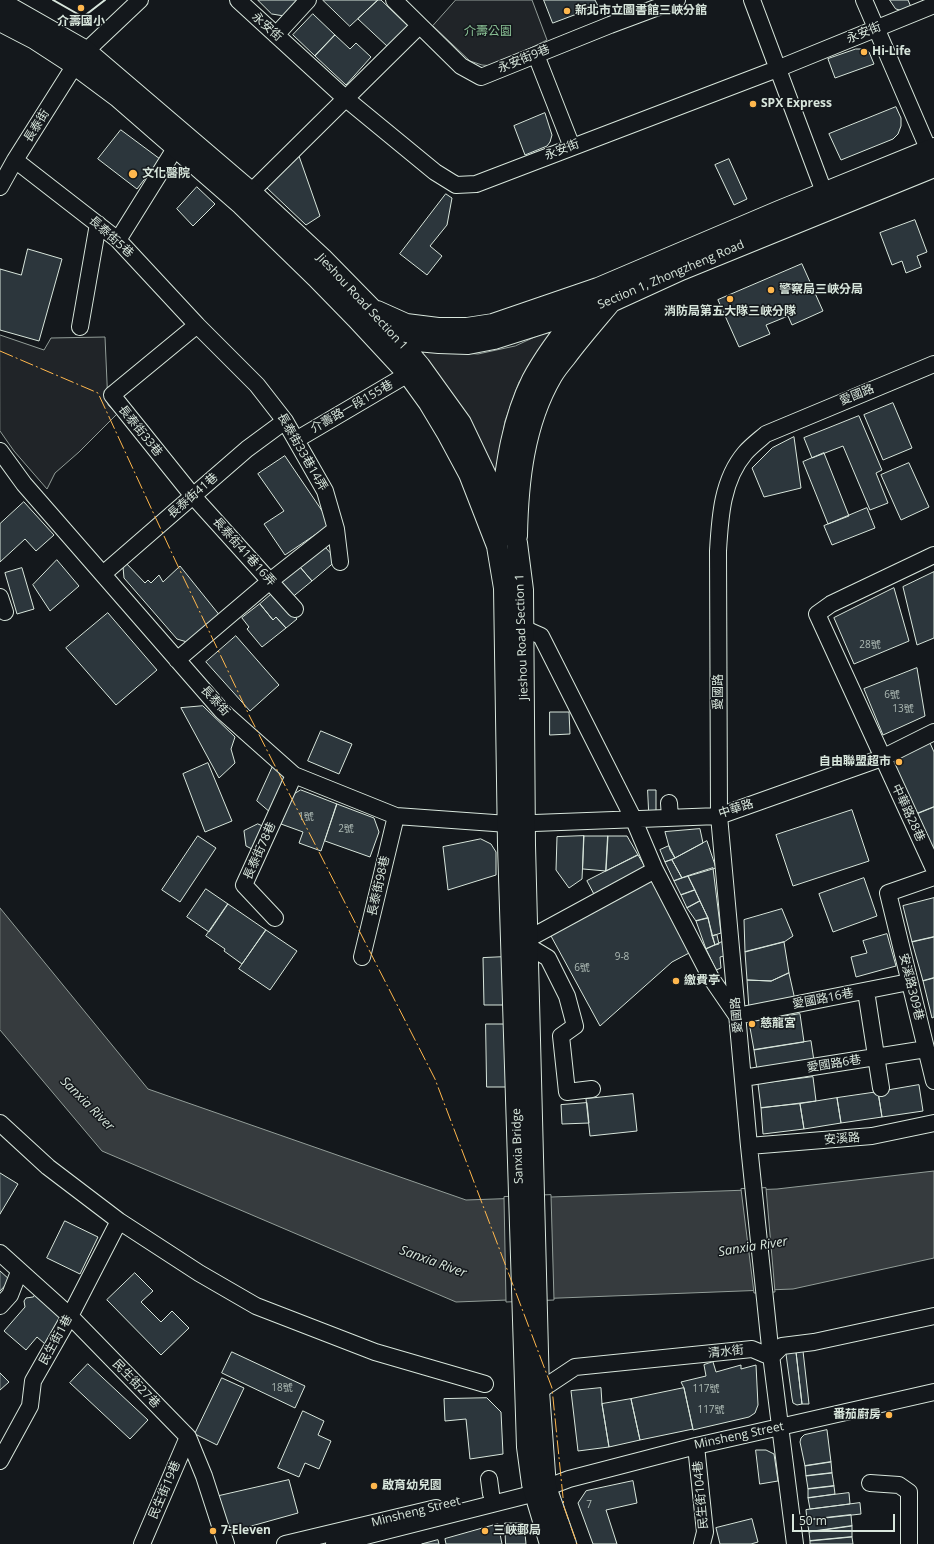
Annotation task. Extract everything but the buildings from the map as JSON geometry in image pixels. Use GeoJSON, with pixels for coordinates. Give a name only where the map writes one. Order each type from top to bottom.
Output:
{"type":"FeatureCollection","features":[{"type":"Feature","properties":{"kind":"main road","name":"Jieshou Road Section 1"},"geometry":{"type":"LineString","coordinates":[[0,2],[81,58],[251,192],[322,258],[430,403],[469,474],[497,546],[504,588],[517,845]]}},
{"type":"Feature","properties":{"kind":"main road","name":"Jieshou Road Section 1"},"geometry":{"type":"LineString","coordinates":[[0,21],[35,39],[81,58],[118,97],[247,211],[316,277],[364,313]]}},
{"type":"Feature","properties":{"kind":"main road","name":"Section 1, Zhongzheng Road"},"geometry":{"type":"LineString","coordinates":[[783,219],[824,192],[933,157]]}},
{"type":"Feature","properties":{"kind":"main road","name":"Section 1, Zhongzheng Road"},"geometry":{"type":"LineString","coordinates":[[364,313],[406,324],[438,328],[467,328],[493,324],[604,295],[681,270],[783,219],[933,157]]}},
{"type":"Feature","properties":{"kind":"main road","name":"Section 1, Zhongzheng Road"},"geometry":{"type":"LineString","coordinates":[[364,313],[397,337],[417,341],[468,344],[494,339],[579,312],[604,295]]}},
{"type":"Feature","properties":{"kind":"main road"},"geometry":{"type":"LineString","coordinates":[[517,543],[518,496],[522,467],[534,414],[552,376],[576,344],[604,295]]}},
{"type":"Feature","properties":{"kind":"main road"},"geometry":{"type":"LineString","coordinates":[[497,546],[506,465],[518,414],[532,380],[563,333],[579,312]]}},
{"type":"Feature","properties":{"kind":"main road","name":"Jieshou Road Section 1"},"geometry":{"type":"LineString","coordinates":[[397,337],[420,366],[461,424],[502,507],[517,543],[523,590],[523,628],[516,824]]}},
{"type":"Feature","properties":{"kind":"main road","name":"Sanxia Bridge"},"geometry":{"type":"LineString","coordinates":[[517,845],[528,942],[524,1113],[540,1391],[535,1445]]}},
{"type":"Feature","properties":{"kind":"main road","name":"Sanxia Bridge"},"geometry":{"type":"LineString","coordinates":[[517,845],[535,1445]]}},
{"type":"Feature","properties":{"kind":"main road"},"geometry":{"type":"LineString","coordinates":[[535,1445],[537,1488],[550,1544]]}},
{"type":"Feature","properties":{"kind":"main road"},"geometry":{"type":"LineString","coordinates":[[537,1488],[566,1544]]}},
{"type":"Feature","properties":{"kind":"street","name":"長泰街"},"geometry":{"type":"LineString","coordinates":[[0,187],[15,160],[81,58],[140,0]]}},
{"type":"Feature","properties":{"kind":"street","name":"永安街"},"geometry":{"type":"LineString","coordinates":[[238,0],[345,98],[435,172],[456,186],[476,184],[777,69],[934,5]]}},
{"type":"Feature","properties":{"kind":"street"},"geometry":{"type":"LineString","coordinates":[[276,35],[308,0]]}},
{"type":"Feature","properties":{"kind":"street","name":"永安街9巷"},"geometry":{"type":"LineString","coordinates":[[394,0],[461,66],[481,77],[610,24],[677,0]]}},
{"type":"Feature","properties":{"kind":"street"},"geometry":{"type":"LineString","coordinates":[[752,0],[824,192]]}},
{"type":"Feature","properties":{"kind":"street"},"geometry":{"type":"LineString","coordinates":[[864,0],[933,157]]}},
{"type":"Feature","properties":{"kind":"street"},"geometry":{"type":"LineString","coordinates":[[251,192],[419,26]]}},
{"type":"Feature","properties":{"kind":"street"},"geometry":{"type":"LineString","coordinates":[[536,55],[572,147]]}},
{"type":"Feature","properties":{"kind":"street"},"geometry":{"type":"LineString","coordinates":[[118,240],[176,148]]}},
{"type":"Feature","properties":{"kind":"street","name":"長泰街5巷"},"geometry":{"type":"LineString","coordinates":[[15,160],[118,240],[197,325]]}},
{"type":"Feature","properties":{"kind":"street"},"geometry":{"type":"LineString","coordinates":[[80,327],[98,224]]}},
{"type":"Feature","properties":{"kind":"street","name":"長泰街33巷14弄"},"geometry":{"type":"LineString","coordinates":[[197,325],[257,385],[285,421],[325,491],[336,528],[340,562]]}},
{"type":"Feature","properties":{"kind":"street","name":"長泰街33巷"},"geometry":{"type":"LineString","coordinates":[[193,496],[112,395],[197,325]]}},
{"type":"Feature","properties":{"kind":"street","name":"愛國路"},"geometry":{"type":"LineString","coordinates":[[795,1544],[770,1352],[749,1146],[719,816],[714,718],[720,516],[729,479],[745,454],[766,434],[934,364]]}},
{"type":"Feature","properties":{"kind":"street","name":"介壽路一段155巷"},"geometry":{"type":"LineString","coordinates":[[296,440],[408,374]]}},
{"type":"Feature","properties":{"kind":"street","name":"長泰街41巷"},"geometry":{"type":"LineString","coordinates":[[103,574],[247,449],[285,421]]}},
{"type":"Feature","properties":{"kind":"street","name":"長泰街"},"geometry":{"type":"LineString","coordinates":[[0,451],[24,484],[222,710],[294,775],[396,816],[516,824]]}},
{"type":"Feature","properties":{"kind":"street","name":"長泰街41巷16弄"},"geometry":{"type":"LineString","coordinates":[[193,496],[295,609]]}},
{"type":"Feature","properties":{"kind":"street"},"geometry":{"type":"LineString","coordinates":[[177,660],[270,581],[336,528]]}},
{"type":"Feature","properties":{"kind":"street","name":"中華路28巷"},"geometry":{"type":"LineString","coordinates":[[934,555],[832,604],[818,614],[882,758],[934,869]]}},
{"type":"Feature","properties":{"kind":"street"},"geometry":{"type":"LineString","coordinates":[[523,628],[541,636],[556,660],[638,816],[655,870],[697,956],[737,1016]]}},
{"type":"Feature","properties":{"kind":"street","name":"中華路"},"geometry":{"type":"LineString","coordinates":[[516,824],[638,816],[669,810],[719,816],[882,758],[934,732]]}},
{"type":"Feature","properties":{"kind":"street","name":"長泰街78巷"},"geometry":{"type":"LineString","coordinates":[[275,918],[244,885],[294,775]]}},
{"type":"Feature","properties":{"kind":"street","name":"長泰街98巷"},"geometry":{"type":"LineString","coordinates":[[362,956],[396,816]]}},
{"type":"Feature","properties":{"kind":"street"},"geometry":{"type":"LineString","coordinates":[[592,1089],[567,1092],[561,1036],[575,1026],[567,996],[548,958],[528,942],[655,870]]}},
{"type":"Feature","properties":{"kind":"street","name":"安溪路309巷"},"geometry":{"type":"LineString","coordinates":[[934,877],[888,894],[934,1081]]}},
{"type":"Feature","properties":{"kind":"street","name":"愛國路16巷"},"geometry":{"type":"LineString","coordinates":[[737,1016],[909,982]]}},
{"type":"Feature","properties":{"kind":"street"},"geometry":{"type":"LineString","coordinates":[[866,991],[881,1088]]}},
{"type":"Feature","properties":{"kind":"street","name":"愛國路6巷"},"geometry":{"type":"LineString","coordinates":[[743,1078],[926,1049]]}},
{"type":"Feature","properties":{"kind":"street"},"geometry":{"type":"LineString","coordinates":[[0,1123],[48,1167],[118,1221],[199,1273],[256,1306],[375,1352],[485,1384]]}},
{"type":"Feature","properties":{"kind":"street","name":"安溪路"},"geometry":{"type":"LineString","coordinates":[[749,1146],[872,1136],[934,1123]]}},
{"type":"Feature","properties":{"kind":"street","name":"民生街1巷"},"geometry":{"type":"LineString","coordinates":[[0,1461],[30,1406],[33,1381],[70,1316],[118,1221]]}},
{"type":"Feature","properties":{"kind":"street","name":"民生街27巷"},"geometry":{"type":"LineString","coordinates":[[0,1253],[19,1272],[70,1316],[188,1437],[204,1476],[226,1544]]}},
{"type":"Feature","properties":{"kind":"street"},"geometry":{"type":"LineString","coordinates":[[0,1306],[10,1296],[19,1272]]}},
{"type":"Feature","properties":{"kind":"street"},"geometry":{"type":"LineString","coordinates":[[770,1352],[782,1346],[814,1342],[934,1316]]}},
{"type":"Feature","properties":{"kind":"street","name":"清水街"},"geometry":{"type":"LineString","coordinates":[[540,1391],[574,1367],[752,1349],[770,1352]]}},
{"type":"Feature","properties":{"kind":"street","name":"Minsheng Street"},"geometry":{"type":"LineString","coordinates":[[334,1544],[375,1534],[569,1479],[696,1446],[934,1392]]}},
{"type":"Feature","properties":{"kind":"street","name":"民生街19巷"},"geometry":{"type":"LineString","coordinates":[[142,1544],[188,1437]]}},
{"type":"Feature","properties":{"kind":"street","name":"民生街104巷"},"geometry":{"type":"LineString","coordinates":[[696,1446],[705,1532],[702,1544]]}},
{"type":"Feature","properties":{"kind":"street"},"geometry":{"type":"LineString","coordinates":[[870,1483],[899,1485],[909,1492],[909,1544]]}},
{"type":"Feature","properties":{"kind":"street","name":"Minsheng Street"},"geometry":{"type":"LineString","coordinates":[[286,1544],[375,1534],[490,1487],[537,1488]]}},
{"type":"Feature","properties":{"kind":"green space","name":"介壽公園"},"geometry":{"type":"Polygon","coordinates":[[[456,0],[532,0],[547,40],[494,66],[482,65],[470,61],[433,26],[456,0]]]}},
{"type":"Feature","properties":{"kind":"green space"},"geometry":{"type":"Polygon","coordinates":[[[559,326],[519,382],[505,421],[495,477],[416,350],[478,354],[515,346],[559,326]]]}},
{"type":"Feature","properties":{"kind":"green space"},"geometry":{"type":"Polygon","coordinates":[[[0,335],[44,350],[51,338],[105,337],[108,405],[117,414],[79,452],[55,473],[47,489],[14,451],[0,431],[0,335]]]}},
{"type":"Feature","properties":{"kind":"water","name":"Sanxia River"},"geometry":{"type":"Polygon","coordinates":[[[0,908],[148,1089],[466,1200],[777,1189],[934,1171],[934,1258],[793,1289],[456,1302],[102,1151],[0,1030],[0,908]]]}},
{"type":"Feature","properties":{"kind":"pier"},"geometry":{"type":"Polygon","coordinates":[[[766,1188],[775,1292],[754,1293],[741,1189],[766,1188]]]}},
{"type":"Feature","properties":{"kind":"pier"},"geometry":{"type":"Polygon","coordinates":[[[551,1195],[554,1300],[506,1302],[504,1197],[551,1195]]]}},
{"type":"Feature","properties":{"kind":"wall"},"geometry":{"type":"LineString","coordinates":[[53,0],[83,17],[105,0]]}},
{"type":"Feature","properties":{"kind":"power"},"geometry":{"type":"LineString","coordinates":[[0,351],[98,393],[250,717],[435,1079],[552,1388],[564,1507],[577,1544]]}},
{"type":"Feature","properties":{"kind":"place","name":"介壽國小"},"geometry":{"type":"Point","coordinates":[81,8]}},
{"type":"Feature","properties":{"kind":"place","name":"新北市立圖書館三峽分館"},"geometry":{"type":"Point","coordinates":[567,11]}},
{"type":"Feature","properties":{"kind":"place","name":"Hi-Life"},"geometry":{"type":"Point","coordinates":[864,52]}},
{"type":"Feature","properties":{"kind":"place","name":"SPX Express"},"geometry":{"type":"Point","coordinates":[753,104]}},
{"type":"Feature","properties":{"kind":"place","name":"文化醫院"},"geometry":{"type":"Point","coordinates":[133,174]}},
{"type":"Feature","properties":{"kind":"place","name":"警察局三峽分局"},"geometry":{"type":"Point","coordinates":[771,290]}},
{"type":"Feature","properties":{"kind":"place","name":"消防局第五大隊三峽分隊"},"geometry":{"type":"Point","coordinates":[730,299]}},
{"type":"Feature","properties":{"kind":"place","name":"自由聯盟超市"},"geometry":{"type":"Point","coordinates":[899,762]}},
{"type":"Feature","properties":{"kind":"place","name":"繳費亭"},"geometry":{"type":"Point","coordinates":[676,981]}},
{"type":"Feature","properties":{"kind":"place","name":"慈龍宮"},"geometry":{"type":"Point","coordinates":[752,1024]}},
{"type":"Feature","properties":{"kind":"place","name":"番茄廚房"},"geometry":{"type":"Point","coordinates":[889,1415]}},
{"type":"Feature","properties":{"kind":"place","name":"啟育幼兒園"},"geometry":{"type":"Point","coordinates":[374,1486]}},
{"type":"Feature","properties":{"kind":"place","name":"7-Eleven"},"geometry":{"type":"Point","coordinates":[213,1531]}},
{"type":"Feature","properties":{"kind":"place","name":"三峽郵局"},"geometry":{"type":"Point","coordinates":[485,1531]}}]}
